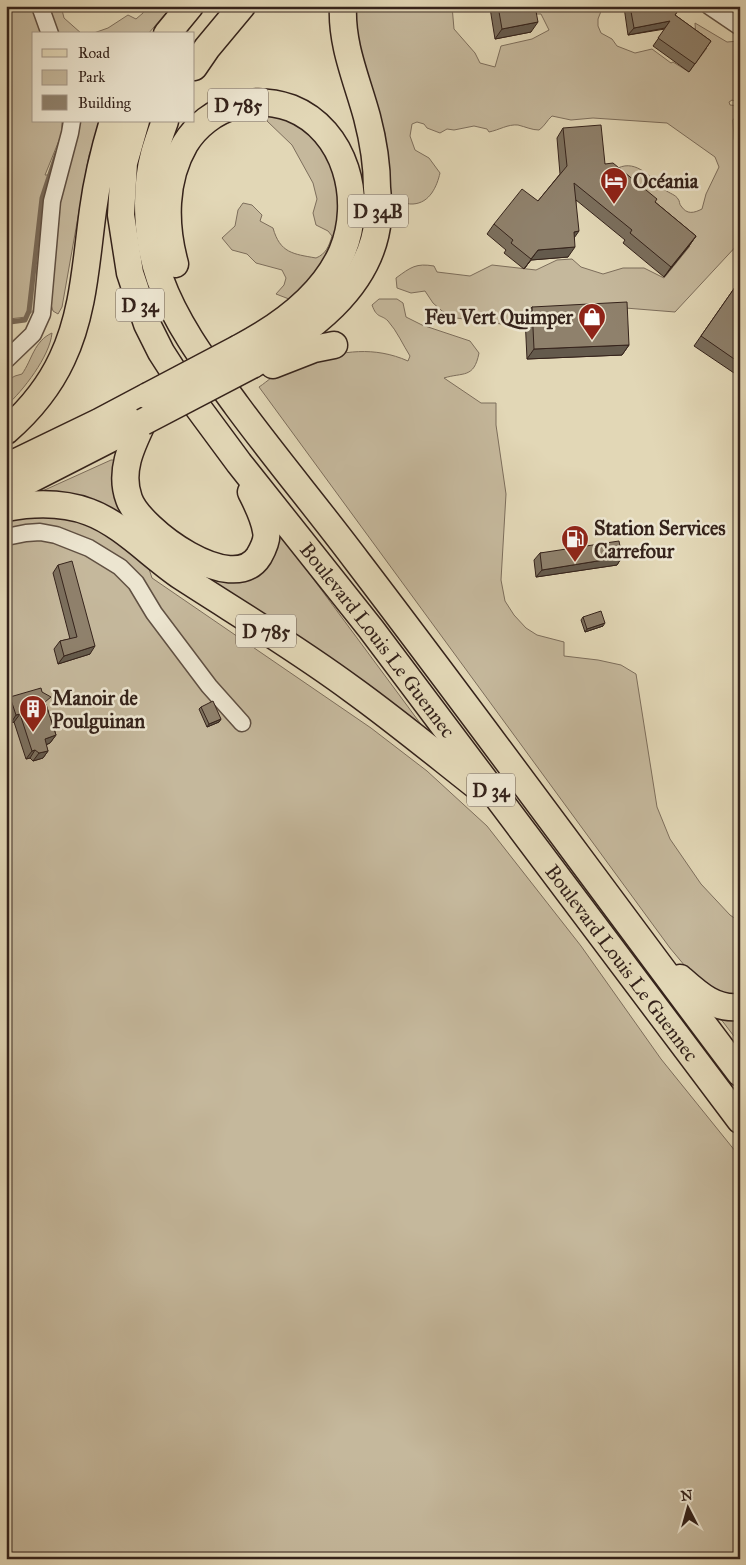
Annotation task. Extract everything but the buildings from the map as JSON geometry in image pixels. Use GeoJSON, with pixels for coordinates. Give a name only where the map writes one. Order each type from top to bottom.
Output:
{"type":"FeatureCollection","features":[{"type":"Feature","properties":{"kind":"main road"},"geometry":{"type":"LineString","coordinates":[[169,32],[190,6]]}},
{"type":"Feature","properties":{"kind":"main road"},"geometry":{"type":"LineString","coordinates":[[187,32],[207,6]]}},
{"type":"Feature","properties":{"kind":"main road"},"geometry":{"type":"LineString","coordinates":[[195,67],[242,6]]}},
{"type":"Feature","properties":{"kind":"main road","name":"D 34B"},"geometry":{"type":"LineString","coordinates":[[249,362],[292,340],[337,302],[361,270],[375,233],[378,219],[378,199],[374,149],[346,49],[343,6]]}},
{"type":"Feature","properties":{"kind":"main road","name":"D 785"},"geometry":{"type":"LineString","coordinates":[[6,467],[148,396],[249,362],[257,338],[282,320],[317,288],[328,275],[342,253],[350,225],[349,183],[344,162],[335,144],[309,118],[295,110],[273,103],[254,102],[231,107],[216,113],[188,139],[175,164],[168,196],[167,214],[170,240],[179,278],[198,321],[250,423]]}},
{"type":"Feature","properties":{"kind":"main road"},"geometry":{"type":"LineString","coordinates":[[6,431],[25,412],[47,385],[67,348],[81,298],[102,158],[113,122]]}},
{"type":"Feature","properties":{"kind":"main road","name":"Boulevard Louis Le Guennec"},"geometry":{"type":"LineString","coordinates":[[136,122],[124,163],[121,215],[130,274],[147,324],[161,352],[188,394],[239,464],[372,629],[504,808],[740,1120]]}},
{"type":"Feature","properties":{"kind":"main road","name":"Boulevard Louis Le Guennec"},"geometry":{"type":"LineString","coordinates":[[165,122],[153,155],[149,183],[148,213],[159,276],[177,315],[195,347],[250,423],[444,675],[740,1073]]}},
{"type":"Feature","properties":{"kind":"main road"},"geometry":{"type":"LineString","coordinates":[[6,492],[206,390],[249,362],[334,345]]}},
{"type":"Feature","properties":{"kind":"main road"},"geometry":{"type":"LineString","coordinates":[[143,422],[127,459],[126,484],[129,500],[138,514],[171,543],[187,554],[216,568],[227,570],[244,568],[256,560],[266,540],[263,519],[239,464]]}},
{"type":"Feature","properties":{"kind":"main road","name":"D 785"},"geometry":{"type":"LineString","coordinates":[[6,508],[32,505],[58,506],[74,508],[102,518],[179,575],[311,660],[352,689],[504,808]]}},
{"type":"Feature","properties":{"kind":"main road"},"geometry":{"type":"LineString","coordinates":[[643,944],[698,994],[724,1007],[740,1007]]}},
{"type":"Feature","properties":{"kind":"street"},"geometry":{"type":"LineString","coordinates":[[40,6],[49,32]]}},
{"type":"Feature","properties":{"kind":"street"},"geometry":{"type":"LineString","coordinates":[[709,6],[740,26]]}},
{"type":"Feature","properties":{"kind":"street"},"geometry":{"type":"LineString","coordinates":[[9,351],[33,334],[42,314],[52,201],[72,122]]}},
{"type":"Feature","properties":{"kind":"street"},"geometry":{"type":"LineString","coordinates":[[6,537],[40,532],[56,535],[89,548],[120,568],[136,583],[154,613],[209,686],[242,724]]}},
{"type":"Feature","properties":{"kind":"green space"},"geometry":{"type":"Polygon","coordinates":[[[6,6],[61,6],[64,18],[80,32],[32,32],[32,122],[62,122],[62,133],[45,175],[66,175],[79,131],[79,122],[102,122],[89,155],[62,307],[58,314],[53,311],[50,301],[54,262],[37,266],[36,308],[26,317],[9,319],[6,315],[6,6]]]}},
{"type":"Feature","properties":{"kind":"green space"},"geometry":{"type":"Polygon","coordinates":[[[146,6],[172,6],[150,32],[97,32],[108,28],[128,15],[136,19],[143,13],[146,6]]]}},
{"type":"Feature","properties":{"kind":"green space"},"geometry":{"type":"Polygon","coordinates":[[[355,6],[452,6],[454,29],[475,53],[480,63],[495,67],[501,46],[532,39],[549,30],[541,14],[535,14],[534,6],[603,6],[598,19],[598,26],[601,33],[612,39],[617,46],[635,53],[652,49],[671,63],[673,62],[689,72],[707,48],[696,39],[695,23],[727,42],[740,41],[740,103],[732,100],[729,102],[730,105],[739,106],[740,110],[733,120],[734,139],[740,155],[740,242],[675,312],[588,305],[519,316],[519,324],[509,325],[449,317],[433,303],[425,291],[411,293],[397,288],[396,278],[410,269],[423,265],[434,266],[437,272],[470,276],[492,265],[536,270],[557,260],[572,259],[581,267],[603,274],[623,268],[644,268],[664,278],[690,246],[651,208],[618,168],[632,166],[638,168],[674,195],[683,209],[691,212],[702,209],[706,194],[719,167],[715,157],[667,123],[593,118],[571,120],[552,116],[539,130],[514,125],[489,132],[487,129],[474,126],[454,130],[447,129],[440,133],[417,122],[412,124],[410,136],[415,150],[429,158],[440,173],[435,188],[424,201],[413,204],[403,202],[388,192],[385,134],[363,67],[355,25],[355,6]]]}},
{"type":"Feature","properties":{"kind":"green space"},"geometry":{"type":"Polygon","coordinates":[[[268,113],[297,122],[329,150],[343,217],[326,257],[314,274],[289,299],[276,294],[284,285],[286,278],[282,270],[256,263],[247,254],[232,250],[222,238],[235,226],[238,210],[243,203],[252,205],[262,215],[260,221],[273,228],[279,243],[288,251],[316,258],[325,252],[330,243],[332,236],[328,231],[316,225],[313,213],[317,199],[313,183],[292,145],[267,121],[268,113]]]}},
{"type":"Feature","properties":{"kind":"green space"},"geometry":{"type":"Polygon","coordinates":[[[379,299],[397,299],[403,303],[406,317],[422,325],[470,341],[479,353],[471,371],[444,378],[481,403],[496,403],[496,425],[506,494],[501,580],[505,601],[526,628],[537,635],[564,642],[564,656],[621,665],[636,674],[657,807],[670,839],[701,884],[730,915],[740,922],[740,1001],[736,1002],[695,978],[670,948],[259,387],[287,368],[334,355],[371,352],[383,353],[408,361],[410,356],[394,329],[386,319],[377,314],[372,305],[379,299]]]}},
{"type":"Feature","properties":{"kind":"green space"},"geometry":{"type":"Polygon","coordinates":[[[52,333],[46,352],[35,373],[6,406],[6,381],[22,374],[37,346],[46,336],[52,333]]]}},
{"type":"Feature","properties":{"kind":"green space"},"geometry":{"type":"Polygon","coordinates":[[[111,460],[120,460],[118,483],[225,578],[278,527],[297,549],[300,561],[440,750],[313,657],[38,493],[111,460]]]}},
{"type":"Feature","properties":{"kind":"green space"},"geometry":{"type":"Polygon","coordinates":[[[33,512],[91,523],[147,563],[152,578],[371,728],[427,771],[487,826],[581,946],[661,1059],[740,1157],[740,1559],[6,1559],[6,519],[33,512]]]}},
{"type":"Feature","properties":{"kind":"green space"},"geometry":{"type":"Polygon","coordinates":[[[740,1015],[740,1044],[720,1018],[740,1015]]]}},
{"type":"Feature","properties":{"kind":"waterway"},"geometry":{"type":"LineString","coordinates":[[10,322],[25,320],[29,311],[42,198],[57,153]]}},
{"type":"Feature","properties":{"kind":"place","name":"Océania"},"geometry":{"type":"Point","coordinates":[614,205]}},
{"type":"Feature","properties":{"kind":"place","name":"Feu Vert Quimper"},"geometry":{"type":"Point","coordinates":[592,341]}},
{"type":"Feature","properties":{"kind":"place","name":"Station Services Carrefour"},"geometry":{"type":"Point","coordinates":[575,563]}},
{"type":"Feature","properties":{"kind":"place","name":"Manoir de Poulguinan"},"geometry":{"type":"Point","coordinates":[33,733]}}]}
